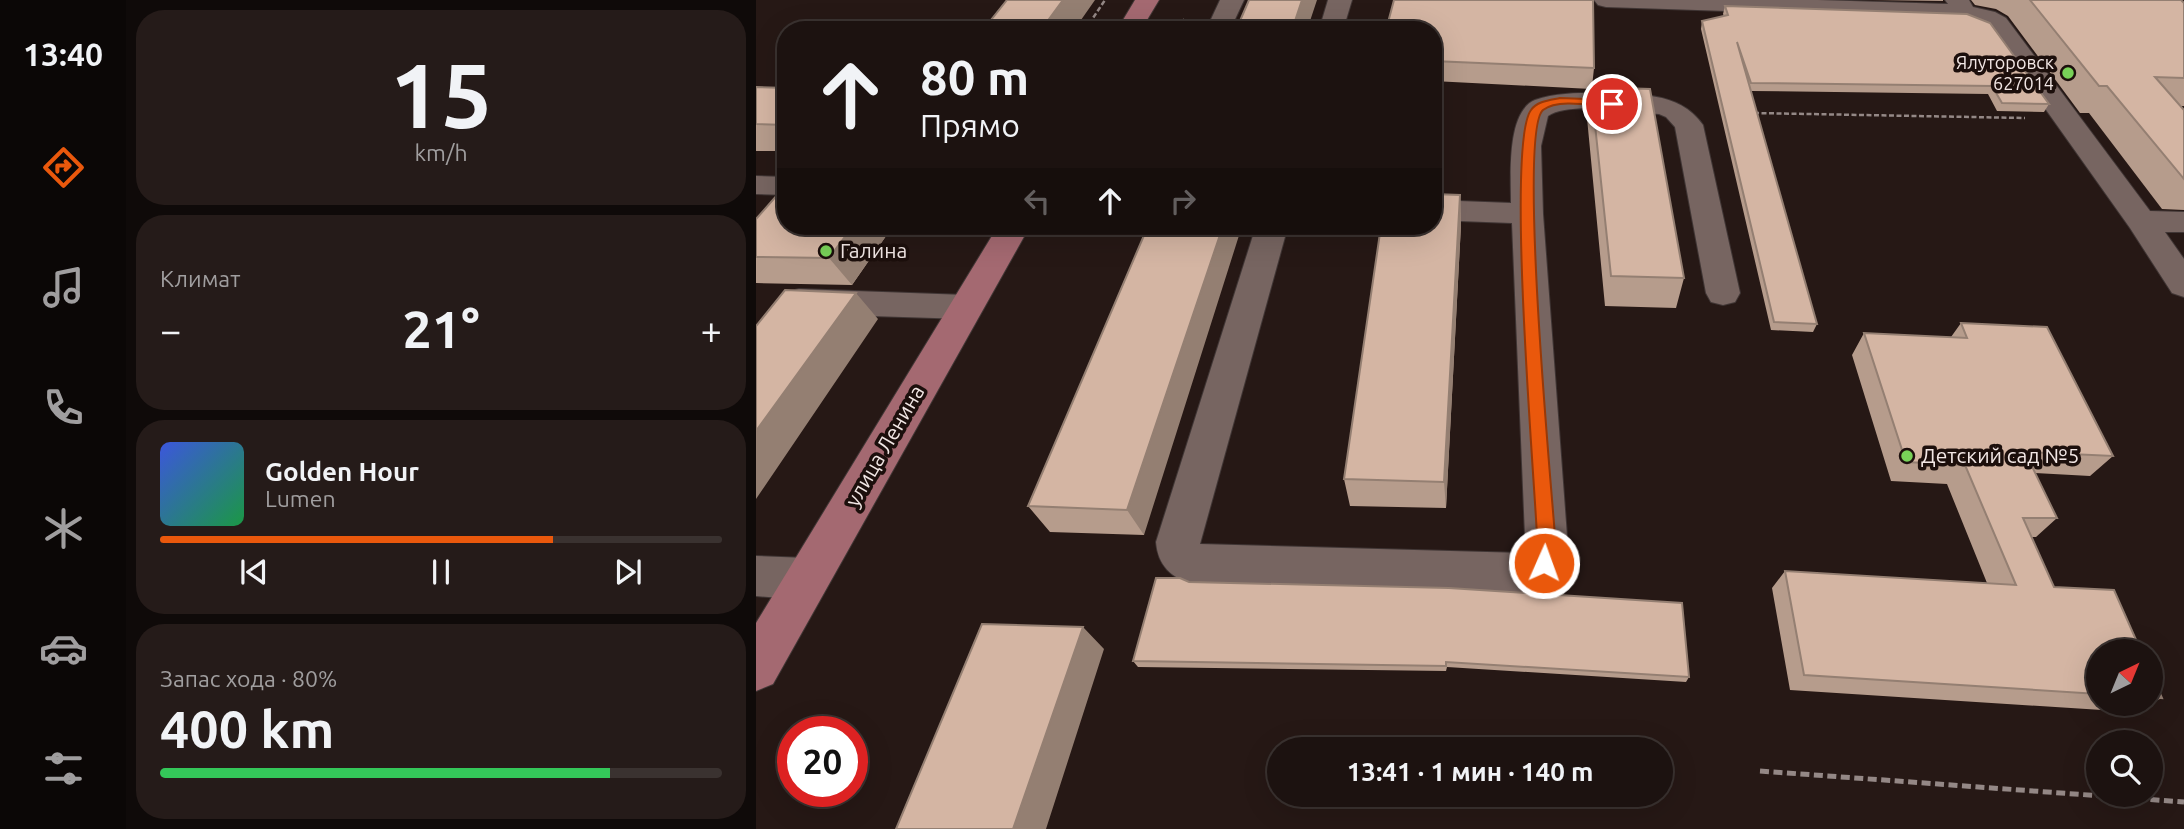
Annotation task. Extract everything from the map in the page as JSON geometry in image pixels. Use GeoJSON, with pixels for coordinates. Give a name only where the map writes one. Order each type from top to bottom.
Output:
{"type":"FeatureCollection","features":[{"type":"Feature","properties":{"kind":"main road"},"geometry":{"type":"LineString","coordinates":[[1134,21],[1147,0]]}},
{"type":"Feature","properties":{"kind":"main road","name":"улица Ленина"},"geometry":{"type":"LineString","coordinates":[[756,667],[1009,235]]}},
{"type":"Feature","properties":{"kind":"street"},"geometry":{"type":"LineString","coordinates":[[1222,21],[1232,0]]}},
{"type":"Feature","properties":{"kind":"street"},"geometry":{"type":"LineString","coordinates":[[1334,21],[1340,0]]}},
{"type":"Feature","properties":{"kind":"street"},"geometry":{"type":"LineString","coordinates":[[1606,0],[1960,6],[1986,17],[1997,23],[2141,221],[2184,285]]}},
{"type":"Feature","properties":{"kind":"street"},"geometry":{"type":"LineString","coordinates":[[1269,235],[1178,542],[1179,554],[1193,565],[1530,574],[1544,563],[1546,536],[1527,214],[1529,130],[1536,111],[1541,106],[1560,101],[1663,106],[1676,111],[1689,125],[1723,293]]}},
{"type":"Feature","properties":{"kind":"street"},"geometry":{"type":"LineString","coordinates":[[756,185],[777,186]]}},
{"type":"Feature","properties":{"kind":"street"},"geometry":{"type":"LineString","coordinates":[[1442,211],[1527,214]]}},
{"type":"Feature","properties":{"kind":"street"},"geometry":{"type":"LineString","coordinates":[[2141,221],[2184,222]]}},
{"type":"Feature","properties":{"kind":"street"},"geometry":{"type":"LineString","coordinates":[[756,357],[769,324],[799,301],[966,307]]}},
{"type":"Feature","properties":{"kind":"street"},"geometry":{"type":"LineString","coordinates":[[756,576],[807,579]]}},
{"type":"Feature","properties":{"kind":"path"},"geometry":{"type":"LineString","coordinates":[[1091,21],[1105,0]]}},
{"type":"Feature","properties":{"kind":"path"},"geometry":{"type":"LineString","coordinates":[[1746,112],[2067,119]]}},
{"type":"Feature","properties":{"kind":"path"},"geometry":{"type":"LineString","coordinates":[[1760,771],[2184,802]]}},
{"type":"Feature","properties":{"kind":"building"},"geometry":{"type":"Polygon","coordinates":[[[1007,0],[1063,0],[1048,21],[990,21],[1007,0]]]}},
{"type":"Feature","properties":{"kind":"building"},"geometry":{"type":"Polygon","coordinates":[[[1249,0],[1302,0],[1295,21],[1240,21],[1249,0]]]}},
{"type":"Feature","properties":{"kind":"building"},"geometry":{"type":"Polygon","coordinates":[[[1394,0],[1593,0],[1594,68],[1442,61],[1442,21],[1388,21],[1394,0]]]}},
{"type":"Feature","properties":{"kind":"building"},"geometry":{"type":"Polygon","coordinates":[[[2030,0],[2181,0],[2184,3],[2184,78],[2155,77],[2184,110],[2184,179],[2107,86],[2099,86],[2030,0]]]}},
{"type":"Feature","properties":{"kind":"building"},"geometry":{"type":"Polygon","coordinates":[[[1725,6],[1967,14],[1990,23],[2049,104],[2002,103],[1992,86],[1751,83],[1737,42],[1817,324],[1774,322],[1702,21],[1728,15],[1725,6]]]}},
{"type":"Feature","properties":{"kind":"building"},"geometry":{"type":"Polygon","coordinates":[[[756,87],[777,88],[777,125],[756,124],[756,87]]]}},
{"type":"Feature","properties":{"kind":"building"},"geometry":{"type":"Polygon","coordinates":[[[1591,87],[1650,89],[1684,278],[1611,276],[1591,87]]]}},
{"type":"Feature","properties":{"kind":"building"},"geometry":{"type":"Polygon","coordinates":[[[1442,194],[1460,195],[1444,482],[1344,479],[1380,235],[1442,235],[1442,194]]]}},
{"type":"Feature","properties":{"kind":"building"},"geometry":{"type":"Polygon","coordinates":[[[777,195],[777,235],[846,235],[829,258],[756,257],[756,219],[777,195]]]}},
{"type":"Feature","properties":{"kind":"building"},"geometry":{"type":"Polygon","coordinates":[[[1144,235],[1220,235],[1127,510],[1028,506],[1144,235]]]}},
{"type":"Feature","properties":{"kind":"building"},"geometry":{"type":"Polygon","coordinates":[[[785,290],[856,293],[756,431],[756,326],[785,290]]]}},
{"type":"Feature","properties":{"kind":"building"},"geometry":{"type":"Polygon","coordinates":[[[1961,323],[2047,327],[2113,456],[2025,452],[2057,518],[2023,518],[2054,587],[2114,590],[2136,639],[2086,639],[2086,693],[1804,675],[1785,571],[2016,585],[1965,465],[1906,462],[1864,333],[1967,338],[1961,323]]]}},
{"type":"Feature","properties":{"kind":"building"},"geometry":{"type":"Polygon","coordinates":[[[1156,578],[1180,578],[1189,582],[1449,588],[1682,603],[1689,677],[1446,662],[1446,666],[1133,661],[1156,578]]]}},
{"type":"Feature","properties":{"kind":"building"},"geometry":{"type":"Polygon","coordinates":[[[982,624],[1083,627],[1013,829],[896,829],[982,624]]]}},
{"type":"Feature","properties":{"kind":"place","name":"Ялуторовск 627014"},"geometry":{"type":"Point","coordinates":[2068,73]}},
{"type":"Feature","properties":{"kind":"place","name":"Галина"},"geometry":{"type":"Point","coordinates":[826,251]}},
{"type":"Feature","properties":{"kind":"place","name":"Детский сад №5"},"geometry":{"type":"Point","coordinates":[1907,456]}},
{"type":"Feature","properties":{"kind":"route"},"geometry":{"type":"LineString","coordinates":[[1544,563],[1546,536],[1527,214],[1529,130],[1536,111],[1541,106],[1560,101],[1612,104]]}}]}
